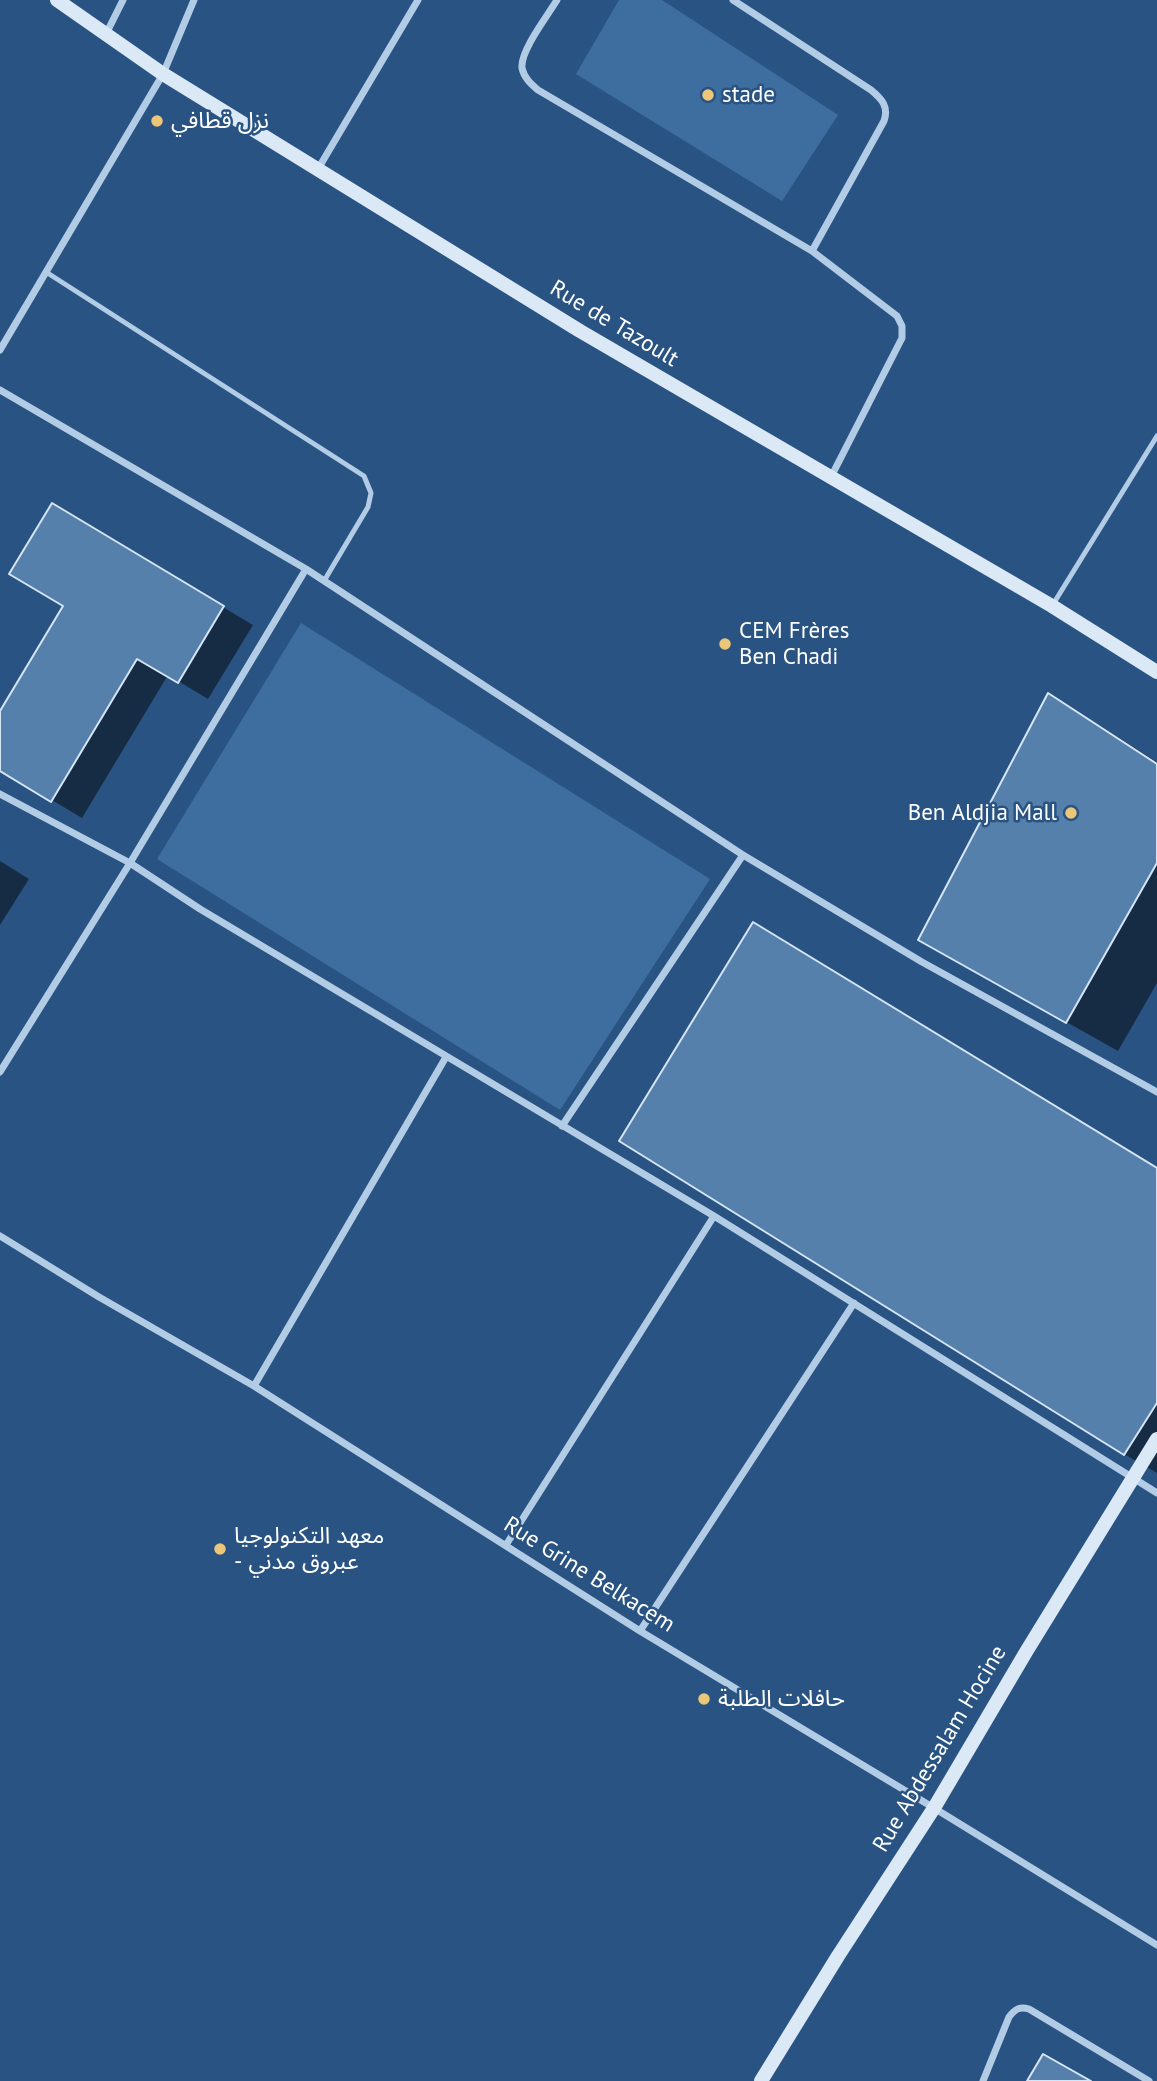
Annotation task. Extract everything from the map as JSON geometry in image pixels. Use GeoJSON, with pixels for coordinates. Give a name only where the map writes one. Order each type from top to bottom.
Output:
{"type":"FeatureCollection","features":[{"type":"Feature","properties":{"kind":"main road","name":"Rue de Tazoult"},"geometry":{"type":"LineString","coordinates":[[57,0],[163,74],[580,331],[1052,606],[1157,672]]}},
{"type":"Feature","properties":{"kind":"main road","name":"Rue Abdessalam Hocine"},"geometry":{"type":"LineString","coordinates":[[761,2081],[934,1808],[1157,1439]]}},
{"type":"Feature","properties":{"kind":"street"},"geometry":{"type":"LineString","coordinates":[[106,34],[123,0]]}},
{"type":"Feature","properties":{"kind":"street"},"geometry":{"type":"LineString","coordinates":[[0,349],[163,74],[194,0]]}},
{"type":"Feature","properties":{"kind":"street"},"geometry":{"type":"LineString","coordinates":[[317,170],[418,0]]}},
{"type":"Feature","properties":{"kind":"street"},"geometry":{"type":"LineString","coordinates":[[557,0],[526,52],[522,66],[527,80],[538,90],[811,251],[897,316],[902,326],[902,338],[830,477]]}},
{"type":"Feature","properties":{"kind":"street"},"geometry":{"type":"LineString","coordinates":[[733,0],[744,2],[871,90],[881,98],[887,113],[811,251]]}},
{"type":"Feature","properties":{"kind":"street"},"geometry":{"type":"LineString","coordinates":[[0,390],[306,569],[743,855],[922,962],[1157,1092]]}},
{"type":"Feature","properties":{"kind":"street"},"geometry":{"type":"LineString","coordinates":[[0,1072],[130,863],[306,569]]}},
{"type":"Feature","properties":{"kind":"street"},"geometry":{"type":"LineString","coordinates":[[0,794],[130,863],[200,909],[714,1216],[1157,1493]]}},
{"type":"Feature","properties":{"kind":"street"},"geometry":{"type":"LineString","coordinates":[[562,1126],[743,855]]}},
{"type":"Feature","properties":{"kind":"street"},"geometry":{"type":"LineString","coordinates":[[254,1386],[446,1057]]}},
{"type":"Feature","properties":{"kind":"street"},"geometry":{"type":"LineString","coordinates":[[506,1545],[714,1216]]}},
{"type":"Feature","properties":{"kind":"street","name":"Rue Grine Belkacem"},"geometry":{"type":"LineString","coordinates":[[0,1236],[99,1297],[254,1386],[640,1631],[1157,1945]]}},
{"type":"Feature","properties":{"kind":"street"},"geometry":{"type":"LineString","coordinates":[[640,1631],[854,1303]]}},
{"type":"Feature","properties":{"kind":"street"},"geometry":{"type":"LineString","coordinates":[[983,2081],[1009,2017],[1021,2007],[1029,2009],[1149,2081]]}},
{"type":"Feature","properties":{"kind":"lane"},"geometry":{"type":"LineString","coordinates":[[46,272],[364,476],[371,493],[368,508],[324,581]]}},
{"type":"Feature","properties":{"kind":"lane"},"geometry":{"type":"LineString","coordinates":[[1052,606],[1157,436]]}},
{"type":"Feature","properties":{"kind":"shaded area","name":"stade"},"geometry":{"type":"Polygon","coordinates":[[[619,0],[662,0],[838,115],[782,201],[576,74],[619,0]]]}},
{"type":"Feature","properties":{"kind":"shaded area"},"geometry":{"type":"Polygon","coordinates":[[[301,623],[710,879],[560,1110],[157,859],[301,623]]]}},
{"type":"Feature","properties":{"kind":"building"},"geometry":{"type":"Polygon","coordinates":[[[52,503],[224,606],[178,683],[137,659],[51,802],[0,771],[0,711],[63,606],[9,574],[52,503]]]}},
{"type":"Feature","properties":{"kind":"building","name":"Ben Aldjia Mall"},"geometry":{"type":"Polygon","coordinates":[[[1048,693],[1157,764],[1157,863],[1066,1023],[918,940],[1048,693]]]}},
{"type":"Feature","properties":{"kind":"building"},"geometry":{"type":"Polygon","coordinates":[[[753,922],[1157,1168],[1157,1403],[1124,1455],[619,1141],[753,922]]]}},
{"type":"Feature","properties":{"kind":"building"},"geometry":{"type":"Polygon","coordinates":[[[1043,2054],[1091,2081],[1027,2081],[1043,2054]]]}},
{"type":"Feature","properties":{"kind":"place","name":"stade"},"geometry":{"type":"Point","coordinates":[708,95]}},
{"type":"Feature","properties":{"kind":"place","name":"نزل قطافي"},"geometry":{"type":"Point","coordinates":[157,121]}},
{"type":"Feature","properties":{"kind":"place","name":"CEM Frères Ben Chadi"},"geometry":{"type":"Point","coordinates":[725,644]}},
{"type":"Feature","properties":{"kind":"place","name":"Ben Aldjia Mall"},"geometry":{"type":"Point","coordinates":[1071,813]}},
{"type":"Feature","properties":{"kind":"place","name":"معهد التكنولوجيا - عبروق مدني"},"geometry":{"type":"Point","coordinates":[220,1549]}},
{"type":"Feature","properties":{"kind":"place","name":"حافلات الطلبة"},"geometry":{"type":"Point","coordinates":[704,1699]}}]}
